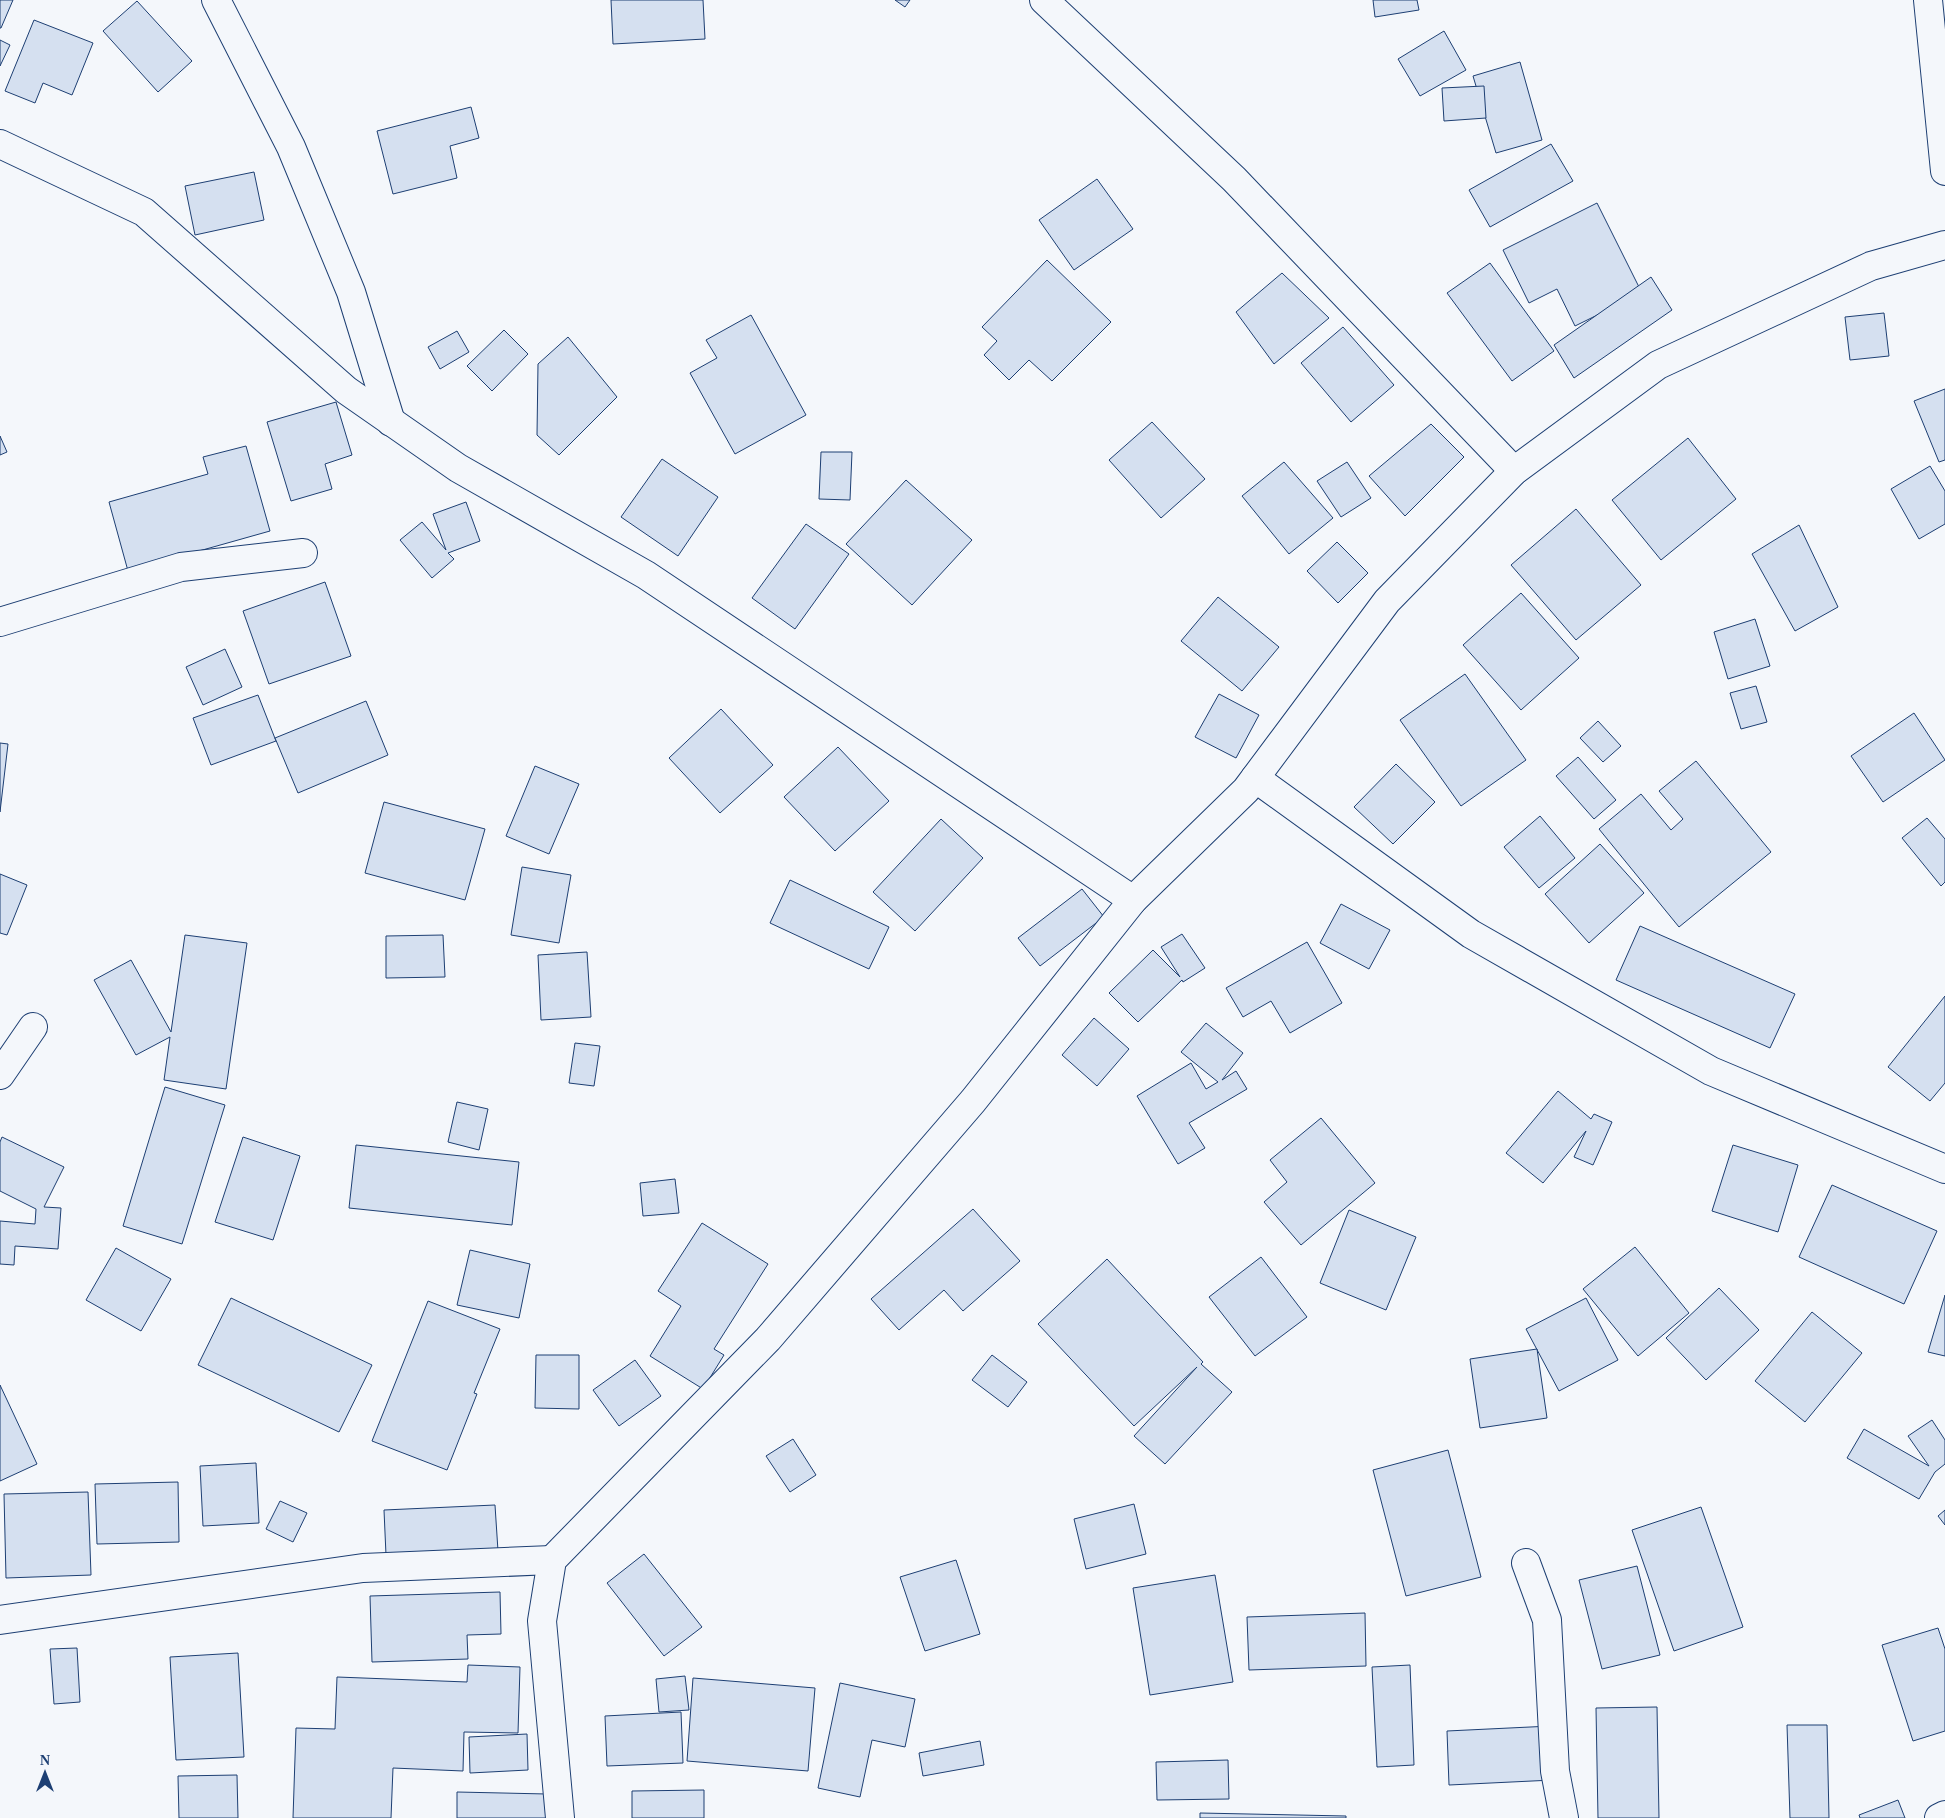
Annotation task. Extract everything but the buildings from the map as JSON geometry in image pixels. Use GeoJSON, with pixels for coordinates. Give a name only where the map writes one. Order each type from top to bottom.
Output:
{"type":"FeatureCollection","features":[{"type":"Feature","properties":{"kind":"street"},"geometry":{"type":"LineString","coordinates":[[216,0],[295,156],[351,292],[391,422]]}},
{"type":"Feature","properties":{"kind":"street"},"geometry":{"type":"LineString","coordinates":[[1044,0],[1234,179],[1514,471]]}},
{"type":"Feature","properties":{"kind":"street"},"geometry":{"type":"LineString","coordinates":[[1928,0],[1945,172]]}},
{"type":"Feature","properties":{"kind":"street"},"geometry":{"type":"LineString","coordinates":[[0,144],[144,212],[346,390],[391,422],[458,468],[646,575],[1133,900]]}},
{"type":"Feature","properties":{"kind":"street"},"geometry":{"type":"LineString","coordinates":[[560,1818],[542,1621],[552,1560],[768,1339],[973,1101],[1133,900],[1246,790],[1387,601],[1514,471],[1658,365],[1871,266],[1945,245]]}},
{"type":"Feature","properties":{"kind":"street"},"geometry":{"type":"LineString","coordinates":[[0,622],[181,566],[303,553]]}},
{"type":"Feature","properties":{"kind":"street"},"geometry":{"type":"LineString","coordinates":[[1255,778],[1471,934],[1711,1071],[1945,1169]]}},
{"type":"Feature","properties":{"kind":"street"},"geometry":{"type":"LineString","coordinates":[[0,1075],[33,1027]]}},
{"type":"Feature","properties":{"kind":"street"},"geometry":{"type":"LineString","coordinates":[[0,1620],[363,1568],[552,1560]]}},
{"type":"Feature","properties":{"kind":"street"},"geometry":{"type":"LineString","coordinates":[[1526,1563],[1547,1620],[1555,1771],[1564,1818]]}},
{"type":"Feature","properties":{"kind":"street"},"geometry":{"type":"LineString","coordinates":[[1939,1818],[1945,1815]]}}]}
